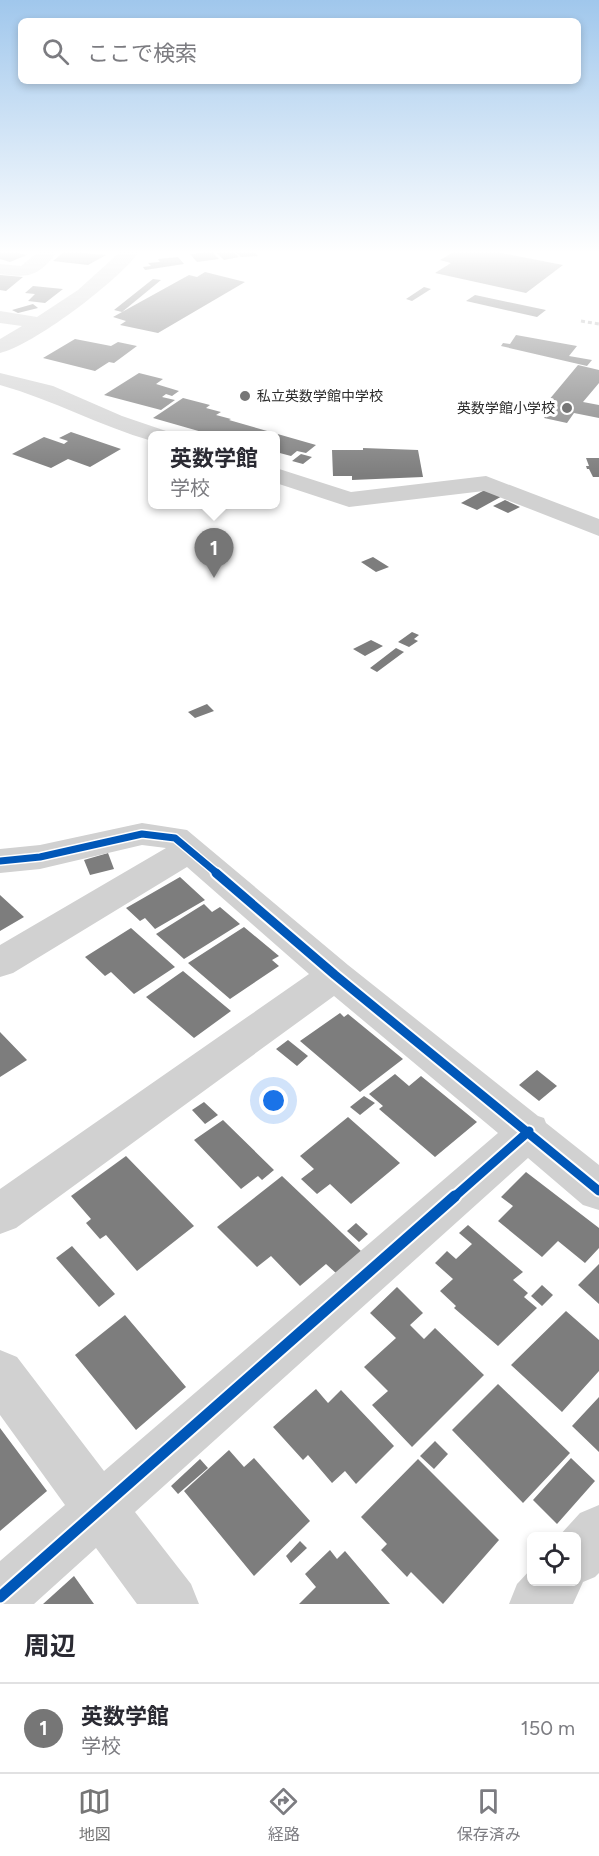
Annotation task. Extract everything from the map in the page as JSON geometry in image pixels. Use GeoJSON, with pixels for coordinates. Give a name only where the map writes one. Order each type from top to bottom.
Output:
{"type":"FeatureCollection","features":[{"type":"Feature","properties":{"kind":"street"},"geometry":{"type":"LineString","coordinates":[[0,347],[37,327]]}},
{"type":"Feature","properties":{"kind":"street"},"geometry":{"type":"LineString","coordinates":[[0,380],[45,391],[114,422],[148,432]]}},
{"type":"Feature","properties":{"kind":"street"},"geometry":{"type":"LineString","coordinates":[[280,476],[349,500],[486,483],[599,528]]}},
{"type":"Feature","properties":{"kind":"street"},"geometry":{"type":"LineString","coordinates":[[0,861],[40,857],[142,834],[175,838],[335,975],[529,1131],[599,1191]]}},
{"type":"Feature","properties":{"kind":"street"},"geometry":{"type":"LineString","coordinates":[[0,963],[189,850]]}},
{"type":"Feature","properties":{"kind":"street"},"geometry":{"type":"LineString","coordinates":[[0,1214],[335,975]]}},
{"type":"Feature","properties":{"kind":"street"},"geometry":{"type":"LineString","coordinates":[[0,1597],[529,1131]]}},
{"type":"Feature","properties":{"kind":"street"},"geometry":{"type":"LineString","coordinates":[[0,1374],[171,1604]]}},
{"type":"Feature","properties":{"kind":"street"},"geometry":{"type":"LineString","coordinates":[[581,1552],[599,1532]]}},
{"type":"Feature","properties":{"kind":"street"},"geometry":{"type":"LineString","coordinates":[[537,1604],[552,1586]]}},
{"type":"Feature","properties":{"kind":"building"},"geometry":{"type":"Polygon","coordinates":[[[129,327],[168,327],[158,333],[129,327]]]}},
{"type":"Feature","properties":{"kind":"building"},"geometry":{"type":"Polygon","coordinates":[[[516,335],[577,346],[569,356],[592,360],[587,366],[501,346],[503,343],[510,344],[516,335]]]}},
{"type":"Feature","properties":{"kind":"building"},"geometry":{"type":"Polygon","coordinates":[[[75,339],[111,346],[118,342],[137,346],[114,363],[109,362],[95,371],[43,358],[75,339]]]}},
{"type":"Feature","properties":{"kind":"building"},"geometry":{"type":"Polygon","coordinates":[[[578,365],[599,370],[599,383],[583,402],[599,405],[599,418],[574,413],[567,423],[544,418],[551,409],[543,407],[578,365]]]}},
{"type":"Feature","properties":{"kind":"building"},"geometry":{"type":"Polygon","coordinates":[[[139,373],[163,379],[156,384],[179,391],[172,396],[166,394],[162,397],[175,400],[161,410],[104,395],[139,373]]]}},
{"type":"Feature","properties":{"kind":"building"},"geometry":{"type":"Polygon","coordinates":[[[332,392],[337,395],[312,403],[308,400],[332,392]]]}},
{"type":"Feature","properties":{"kind":"building"},"geometry":{"type":"Polygon","coordinates":[[[183,398],[210,405],[206,408],[221,412],[216,415],[267,431],[198,431],[153,418],[183,398]]]}},
{"type":"Feature","properties":{"kind":"building"},"geometry":{"type":"Polygon","coordinates":[[[71,432],[121,449],[90,467],[68,459],[51,468],[12,454],[44,437],[64,444],[68,441],[59,438],[71,432]]]}},
{"type":"Feature","properties":{"kind":"building"},"geometry":{"type":"Polygon","coordinates":[[[280,435],[316,445],[306,453],[297,451],[291,456],[280,453],[280,435]]]}},
{"type":"Feature","properties":{"kind":"building"},"geometry":{"type":"Polygon","coordinates":[[[363,448],[418,450],[423,477],[352,480],[352,476],[333,476],[332,450],[363,450],[363,448]]]}},
{"type":"Feature","properties":{"kind":"building"},"geometry":{"type":"Polygon","coordinates":[[[301,454],[312,457],[303,464],[292,461],[301,454]]]}},
{"type":"Feature","properties":{"kind":"building"},"geometry":{"type":"Polygon","coordinates":[[[586,458],[599,458],[599,477],[593,477],[587,469],[586,466],[589,466],[586,458]]]}},
{"type":"Feature","properties":{"kind":"building"},"geometry":{"type":"Polygon","coordinates":[[[490,487],[506,494],[477,510],[461,503],[490,487]]]}},
{"type":"Feature","properties":{"kind":"building"},"geometry":{"type":"Polygon","coordinates":[[[505,500],[520,507],[508,513],[493,506],[505,500]]]}},
{"type":"Feature","properties":{"kind":"building"},"geometry":{"type":"Polygon","coordinates":[[[373,557],[389,567],[376,572],[361,562],[373,557]]]}},
{"type":"Feature","properties":{"kind":"building"},"geometry":{"type":"Polygon","coordinates":[[[412,632],[419,635],[414,639],[418,641],[409,647],[398,642],[412,632]]]}},
{"type":"Feature","properties":{"kind":"building"},"geometry":{"type":"Polygon","coordinates":[[[371,640],[383,646],[365,656],[353,649],[371,640]]]}},
{"type":"Feature","properties":{"kind":"building"},"geometry":{"type":"Polygon","coordinates":[[[396,648],[404,652],[377,672],[370,668],[396,648]]]}},
{"type":"Feature","properties":{"kind":"building"},"geometry":{"type":"Polygon","coordinates":[[[207,704],[214,711],[195,718],[188,712],[207,704]]]}},
{"type":"Feature","properties":{"kind":"building"},"geometry":{"type":"Polygon","coordinates":[[[108,853],[114,869],[90,875],[84,860],[108,853]]]}},
{"type":"Feature","properties":{"kind":"building"},"geometry":{"type":"Polygon","coordinates":[[[180,877],[205,900],[155,929],[145,918],[140,921],[126,908],[180,877]]]}},
{"type":"Feature","properties":{"kind":"building"},"geometry":{"type":"Polygon","coordinates":[[[0,895],[24,917],[0,931],[0,895]]]}},
{"type":"Feature","properties":{"kind":"building"},"geometry":{"type":"Polygon","coordinates":[[[204,904],[212,912],[220,907],[240,924],[184,959],[156,934],[204,904]]]}},
{"type":"Feature","properties":{"kind":"building"},"geometry":{"type":"Polygon","coordinates":[[[244,927],[279,956],[272,960],[279,966],[230,999],[188,963],[244,927]]]}},
{"type":"Feature","properties":{"kind":"building"},"geometry":{"type":"Polygon","coordinates":[[[131,928],[175,967],[134,994],[111,972],[105,976],[85,957],[131,928]]]}},
{"type":"Feature","properties":{"kind":"building"},"geometry":{"type":"Polygon","coordinates":[[[183,971],[231,1011],[194,1038],[146,997],[183,971]]]}},
{"type":"Feature","properties":{"kind":"building"},"geometry":{"type":"Polygon","coordinates":[[[340,1013],[344,1017],[348,1014],[403,1059],[360,1092],[300,1041],[340,1013]]]}},
{"type":"Feature","properties":{"kind":"building"},"geometry":{"type":"Polygon","coordinates":[[[0,1032],[27,1060],[0,1077],[0,1032]]]}},
{"type":"Feature","properties":{"kind":"building"},"geometry":{"type":"Polygon","coordinates":[[[288,1040],[308,1056],[297,1066],[276,1049],[288,1040]]]}},
{"type":"Feature","properties":{"kind":"building"},"geometry":{"type":"Polygon","coordinates":[[[537,1070],[557,1086],[539,1101],[519,1085],[537,1070]]]}},
{"type":"Feature","properties":{"kind":"building"},"geometry":{"type":"Polygon","coordinates":[[[395,1074],[409,1086],[421,1076],[477,1122],[435,1157],[379,1109],[383,1106],[369,1094],[395,1074]]]}},
{"type":"Feature","properties":{"kind":"building"},"geometry":{"type":"Polygon","coordinates":[[[364,1096],[375,1103],[360,1115],[350,1107],[364,1096]]]}},
{"type":"Feature","properties":{"kind":"building"},"geometry":{"type":"Polygon","coordinates":[[[204,1102],[218,1115],[205,1124],[192,1110],[204,1102]]]}},
{"type":"Feature","properties":{"kind":"building"},"geometry":{"type":"Polygon","coordinates":[[[348,1117],[400,1163],[351,1204],[330,1184],[317,1194],[301,1179],[314,1169],[300,1156],[348,1117]]]}},
{"type":"Feature","properties":{"kind":"building"},"geometry":{"type":"Polygon","coordinates":[[[223,1120],[274,1170],[262,1180],[258,1176],[241,1189],[194,1140],[223,1120]]]}},
{"type":"Feature","properties":{"kind":"building"},"geometry":{"type":"Polygon","coordinates":[[[126,1156],[194,1226],[137,1271],[106,1235],[100,1239],[86,1223],[91,1219],[71,1196],[126,1156]]]}},
{"type":"Feature","properties":{"kind":"building"},"geometry":{"type":"Polygon","coordinates":[[[526,1172],[599,1228],[599,1248],[585,1263],[558,1241],[542,1257],[498,1221],[513,1206],[501,1197],[526,1172]]]}},
{"type":"Feature","properties":{"kind":"building"},"geometry":{"type":"Polygon","coordinates":[[[282,1176],[362,1252],[337,1274],[326,1264],[300,1286],[271,1256],[257,1267],[217,1227],[282,1176]]]}},
{"type":"Feature","properties":{"kind":"building"},"geometry":{"type":"Polygon","coordinates":[[[356,1223],[368,1234],[359,1242],[347,1231],[356,1223]]]}},
{"type":"Feature","properties":{"kind":"building"},"geometry":{"type":"Polygon","coordinates":[[[468,1225],[523,1272],[513,1280],[528,1293],[524,1297],[537,1308],[498,1346],[454,1308],[456,1306],[440,1291],[453,1279],[435,1263],[447,1251],[456,1259],[472,1244],[459,1233],[468,1225]]]}},
{"type":"Feature","properties":{"kind":"building"},"geometry":{"type":"Polygon","coordinates":[[[72,1246],[115,1294],[99,1307],[56,1258],[72,1246]]]}},
{"type":"Feature","properties":{"kind":"building"},"geometry":{"type":"Polygon","coordinates":[[[599,1264],[599,1304],[578,1285],[599,1264]]]}},
{"type":"Feature","properties":{"kind":"building"},"geometry":{"type":"Polygon","coordinates":[[[542,1285],[553,1295],[542,1306],[531,1296],[542,1285]]]}},
{"type":"Feature","properties":{"kind":"building"},"geometry":{"type":"Polygon","coordinates":[[[397,1287],[423,1313],[410,1325],[424,1339],[435,1328],[484,1375],[412,1447],[372,1405],[388,1391],[364,1367],[396,1338],[370,1313],[397,1287]]]}},
{"type":"Feature","properties":{"kind":"building"},"geometry":{"type":"Polygon","coordinates":[[[566,1311],[599,1340],[599,1371],[562,1412],[511,1365],[566,1311]]]}},
{"type":"Feature","properties":{"kind":"building"},"geometry":{"type":"Polygon","coordinates":[[[125,1315],[186,1387],[136,1430],[75,1355],[125,1315]]]}},
{"type":"Feature","properties":{"kind":"building"},"geometry":{"type":"Polygon","coordinates":[[[498,1384],[570,1453],[523,1503],[452,1430],[498,1384]]]}},
{"type":"Feature","properties":{"kind":"building"},"geometry":{"type":"Polygon","coordinates":[[[316,1389],[328,1403],[341,1390],[394,1446],[356,1484],[345,1471],[332,1483],[308,1455],[303,1460],[273,1427],[316,1389]]]}},
{"type":"Feature","properties":{"kind":"building"},"geometry":{"type":"Polygon","coordinates":[[[599,1397],[599,1452],[572,1426],[599,1397]]]}},
{"type":"Feature","properties":{"kind":"building"},"geometry":{"type":"Polygon","coordinates":[[[0,1428],[47,1491],[0,1531],[0,1428]]]}},
{"type":"Feature","properties":{"kind":"building"},"geometry":{"type":"Polygon","coordinates":[[[435,1441],[448,1454],[434,1469],[420,1456],[435,1441]]]}},
{"type":"Feature","properties":{"kind":"building"},"geometry":{"type":"Polygon","coordinates":[[[229,1450],[244,1467],[254,1458],[310,1521],[254,1576],[184,1491],[229,1450]]]}},
{"type":"Feature","properties":{"kind":"building"},"geometry":{"type":"Polygon","coordinates":[[[571,1458],[595,1481],[557,1524],[533,1500],[571,1458]]]}},
{"type":"Feature","properties":{"kind":"building"},"geometry":{"type":"Polygon","coordinates":[[[200,1459],[208,1468],[178,1494],[171,1486],[200,1459]]]}},
{"type":"Feature","properties":{"kind":"building"},"geometry":{"type":"Polygon","coordinates":[[[418,1459],[499,1540],[443,1604],[411,1572],[407,1577],[381,1550],[387,1544],[361,1517],[418,1459]]]}},
{"type":"Feature","properties":{"kind":"building"},"geometry":{"type":"Polygon","coordinates":[[[300,1541],[307,1548],[291,1563],[286,1556],[300,1541]]]}},
{"type":"Feature","properties":{"kind":"building"},"geometry":{"type":"Polygon","coordinates":[[[330,1550],[337,1559],[345,1551],[390,1604],[299,1604],[316,1587],[305,1574],[330,1550]]]}},
{"type":"Feature","properties":{"kind":"building"},"geometry":{"type":"Polygon","coordinates":[[[74,1576],[94,1604],[43,1604],[74,1576]]]}},
{"type":"Feature","properties":{"kind":"cycle path"},"geometry":{"type":"LineString","coordinates":[[0,861],[40,857],[142,834],[175,838],[335,975],[599,1191]]}},
{"type":"Feature","properties":{"kind":"cycle path"},"geometry":{"type":"LineString","coordinates":[[0,1597],[529,1131]]}},
{"type":"Feature","properties":{"kind":"place","name":"私立英数学館中学校"},"geometry":{"type":"Point","coordinates":[245,396]}},
{"type":"Feature","properties":{"kind":"place","name":"英数学館小学校"},"geometry":{"type":"Point","coordinates":[567,408]}},
{"type":"Feature","properties":{"kind":"place","name":"英数学館"},"geometry":{"type":"Point","coordinates":[214,578]}}]}
